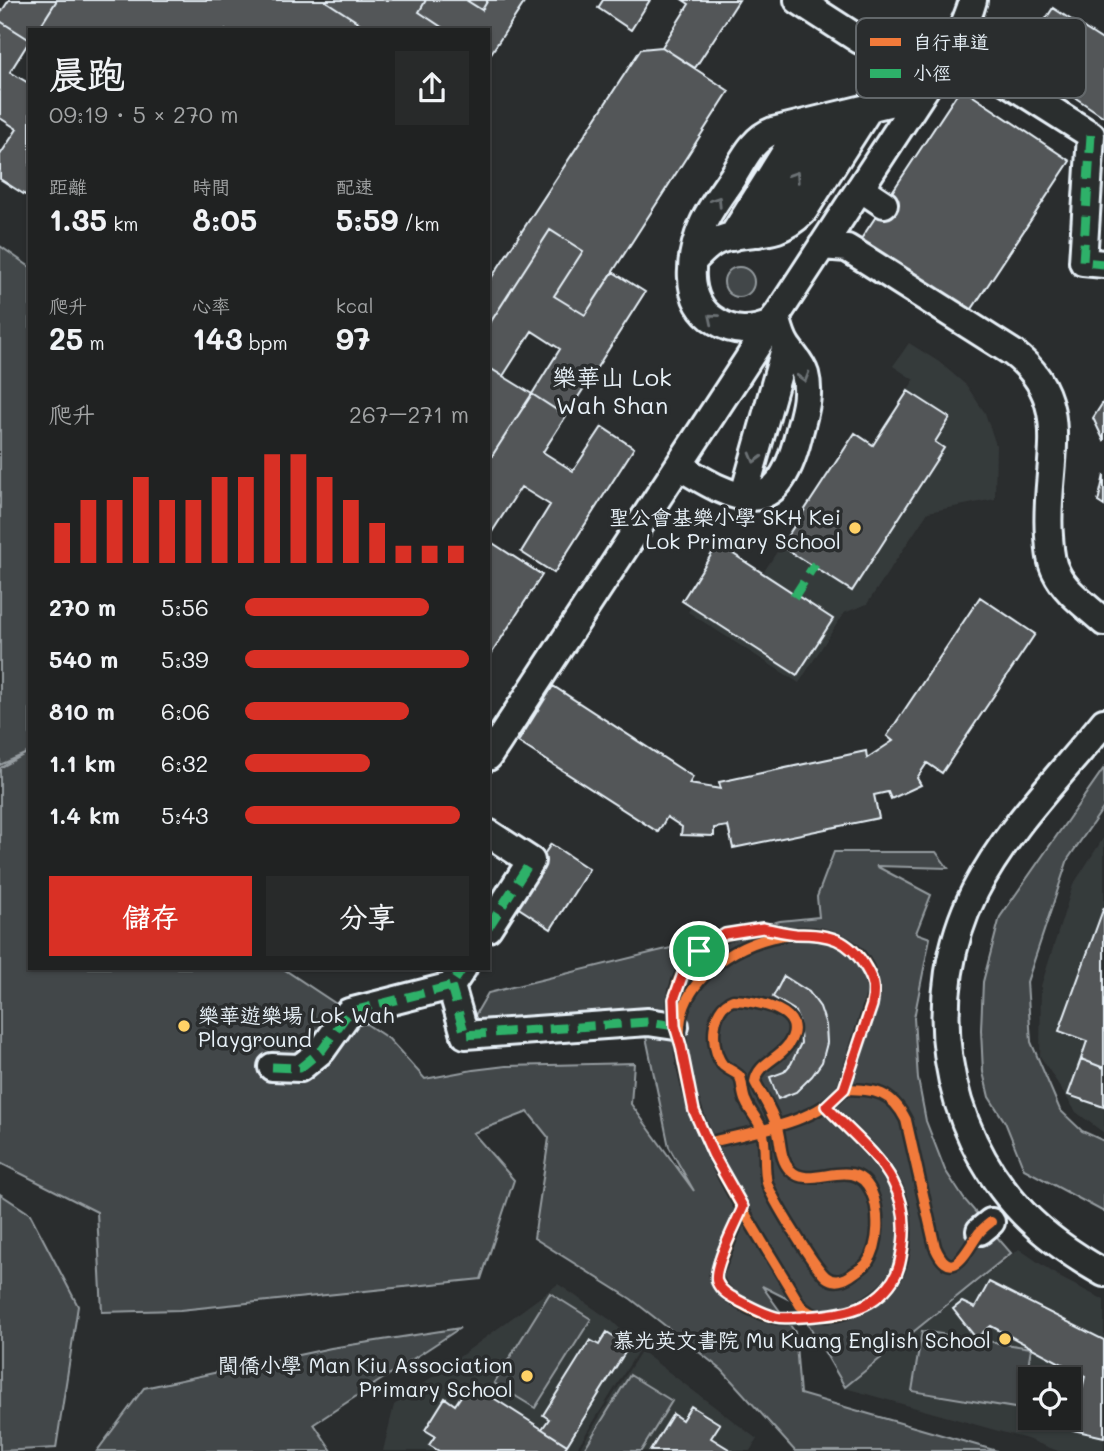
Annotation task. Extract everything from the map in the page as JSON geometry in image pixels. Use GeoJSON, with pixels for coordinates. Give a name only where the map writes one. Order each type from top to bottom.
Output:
{"type":"FeatureCollection","features":[{"type":"Feature","properties":{"kind":"street"},"geometry":{"type":"LineString","coordinates":[[798,0],[856,37]]}},
{"type":"Feature","properties":{"kind":"street"},"geometry":{"type":"LineString","coordinates":[[967,18],[973,0]]}},
{"type":"Feature","properties":{"kind":"street"},"geometry":{"type":"LineString","coordinates":[[778,328],[740,331],[724,327],[710,318],[700,306],[691,274],[696,244],[704,221],[753,145],[765,134],[908,98]]}},
{"type":"Feature","properties":{"kind":"street"},"geometry":{"type":"LineString","coordinates":[[490,754],[679,466],[778,328],[822,246],[919,98]]}},
{"type":"Feature","properties":{"kind":"street"},"geometry":{"type":"LineString","coordinates":[[1033,98],[1091,135],[1083,262],[1104,264]]}},
{"type":"Feature","properties":{"kind":"street"},"geometry":{"type":"LineString","coordinates":[[693,261],[706,247],[720,239],[777,230],[790,224],[803,212],[870,107]]}},
{"type":"Feature","properties":{"kind":"street"},"geometry":{"type":"LineString","coordinates":[[758,233],[835,116]]}},
{"type":"Feature","properties":{"kind":"street"},"geometry":{"type":"LineString","coordinates":[[732,237],[803,124]]}},
{"type":"Feature","properties":{"kind":"street"},"geometry":{"type":"LineString","coordinates":[[860,188],[884,204]]}},
{"type":"Feature","properties":{"kind":"street"},"geometry":{"type":"LineString","coordinates":[[822,246],[847,248],[865,259],[1013,353],[1027,363],[1041,381],[1052,407],[1054,429],[1048,520],[1051,559],[1057,575],[1069,590],[1104,622]]}},
{"type":"Feature","properties":{"kind":"street"},"geometry":{"type":"LineString","coordinates":[[743,498],[778,328]]}},
{"type":"Feature","properties":{"kind":"street"},"geometry":{"type":"LineString","coordinates":[[679,466],[715,488],[743,498],[766,493],[783,478],[793,458],[808,395],[804,371],[778,328]]}},
{"type":"Feature","properties":{"kind":"street"},"geometry":{"type":"LineString","coordinates":[[1104,722],[1000,849],[979,883],[955,943],[946,995],[945,1021],[947,1048],[957,1099],[971,1136],[989,1171],[1040,1230],[1104,1273]]}},
{"type":"Feature","properties":{"kind":"street"},"geometry":{"type":"LineString","coordinates":[[490,834],[531,861],[490,925]]}},
{"type":"Feature","properties":{"kind":"street"},"geometry":{"type":"LineString","coordinates":[[272,1067],[300,1068],[322,1050],[349,1012],[457,977],[465,1035],[648,1022],[675,1026]]}},
{"type":"Feature","properties":{"kind":"shaded area"},"geometry":{"type":"Polygon","coordinates":[[[0,246],[28,266],[28,970],[285,970],[389,1039],[425,1079],[506,1066],[634,1063],[631,1104],[694,1191],[669,1147],[646,1037],[471,1041],[470,1024],[488,993],[780,921],[819,917],[817,897],[834,852],[936,852],[948,868],[876,866],[931,895],[916,933],[930,938],[914,1018],[918,1079],[926,1121],[945,1170],[964,1199],[1011,1253],[845,1387],[796,1303],[762,1286],[795,1332],[800,1394],[997,1451],[795,1451],[722,1370],[631,1299],[534,1238],[549,1138],[528,1112],[473,1133],[514,1180],[481,1279],[180,1310],[102,1312],[97,1212],[0,1163],[0,768],[27,753],[0,765],[0,246]]]}},
{"type":"Feature","properties":{"kind":"shaded area"},"geometry":{"type":"Polygon","coordinates":[[[739,267],[749,272],[754,282],[749,292],[739,297],[729,292],[724,282],[729,272],[739,267]]]}},
{"type":"Feature","properties":{"kind":"shaded area","name":"聖公會基樂小學 SKH Kei Lok Primary School"},"geometry":{"type":"Polygon","coordinates":[[[909,343],[939,362],[966,385],[985,413],[996,445],[995,499],[928,512],[867,604],[844,613],[799,683],[688,612],[691,607],[682,601],[718,544],[763,573],[855,433],[873,444],[914,380],[893,366],[909,343]]]}},
{"type":"Feature","properties":{"kind":"shaded area"},"geometry":{"type":"Polygon","coordinates":[[[1104,768],[1104,807],[1068,859],[1027,982],[1031,1042],[1060,1110],[1082,1131],[1104,1141],[1104,1212],[1024,1169],[1005,1122],[989,1097],[983,1072],[981,1030],[983,982],[1000,917],[1104,768]]]}},
{"type":"Feature","properties":{"kind":"shaded area"},"geometry":{"type":"Polygon","coordinates":[[[1104,837],[1104,1133],[1076,1112],[1040,1056],[1041,986],[1073,885],[1104,837]]]}},
{"type":"Feature","properties":{"kind":"shaded area"},"geometry":{"type":"Polygon","coordinates":[[[0,1194],[30,1214],[78,1306],[56,1448],[0,1451],[0,1194]]]}},
{"type":"Feature","properties":{"kind":"shaded area","name":"慕光英文書院 Mu Kuang English School"},"geometry":{"type":"Polygon","coordinates":[[[1019,1249],[1061,1278],[1104,1300],[1104,1451],[1058,1451],[1027,1439],[845,1388],[1019,1249]]]}},
{"type":"Feature","properties":{"kind":"shaded area","name":"閩僑小學 Man Kiu Association Primary School"},"geometry":{"type":"Polygon","coordinates":[[[558,1284],[612,1321],[640,1348],[575,1451],[383,1451],[394,1405],[558,1284]]]}},
{"type":"Feature","properties":{"kind":"shaded area"},"geometry":{"type":"Polygon","coordinates":[[[550,1293],[591,1319],[535,1408],[494,1383],[550,1293]]]}},
{"type":"Feature","properties":{"kind":"shaded area"},"geometry":{"type":"Polygon","coordinates":[[[460,1328],[314,1424],[332,1451],[97,1451],[144,1388],[331,1348],[460,1328]]]}},
{"type":"Feature","properties":{"kind":"shaded area"},"geometry":{"type":"Polygon","coordinates":[[[922,1331],[1031,1348],[1028,1367],[1018,1367],[1018,1409],[912,1391],[922,1331]]]}},
{"type":"Feature","properties":{"kind":"shaded area"},"geometry":{"type":"Polygon","coordinates":[[[641,1351],[757,1439],[750,1451],[578,1451],[641,1351]]]}},
{"type":"Feature","properties":{"kind":"shaded area"},"geometry":{"type":"Polygon","coordinates":[[[630,1375],[672,1401],[641,1451],[583,1451],[630,1375]]]}},
{"type":"Feature","properties":{"kind":"building"},"geometry":{"type":"Polygon","coordinates":[[[9,0],[57,0],[39,28],[28,28],[28,39],[0,21],[0,14],[9,0]]]}},
{"type":"Feature","properties":{"kind":"building"},"geometry":{"type":"Polygon","coordinates":[[[57,0],[526,0],[490,55],[490,28],[39,28],[57,0]]]}},
{"type":"Feature","properties":{"kind":"building"},"geometry":{"type":"Polygon","coordinates":[[[324,0],[426,0],[419,12],[443,28],[367,28],[324,0]]]}},
{"type":"Feature","properties":{"kind":"building"},"geometry":{"type":"Polygon","coordinates":[[[466,0],[488,0],[482,10],[466,0]]]}},
{"type":"Feature","properties":{"kind":"building"},"geometry":{"type":"Polygon","coordinates":[[[603,0],[650,0],[631,30],[598,8],[603,0]]]}},
{"type":"Feature","properties":{"kind":"building"},"geometry":{"type":"Polygon","coordinates":[[[683,0],[739,0],[695,68],[662,47],[689,4],[683,0]]]}},
{"type":"Feature","properties":{"kind":"building"},"geometry":{"type":"Polygon","coordinates":[[[1053,8],[1068,18],[1046,18],[1053,8]]]}},
{"type":"Feature","properties":{"kind":"building"},"geometry":{"type":"Polygon","coordinates":[[[0,21],[28,39],[28,43],[10,72],[28,83],[28,191],[25,195],[0,179],[0,155],[17,129],[0,118],[0,21]]]}},
{"type":"Feature","properties":{"kind":"building"},"geometry":{"type":"Polygon","coordinates":[[[1086,29],[1104,41],[1104,117],[1076,98],[1086,98],[1086,29]]]}},
{"type":"Feature","properties":{"kind":"building"},"geometry":{"type":"Polygon","coordinates":[[[662,47],[729,91],[585,315],[554,296],[583,251],[550,230],[490,323],[490,280],[641,49],[662,47]]]}},
{"type":"Feature","properties":{"kind":"building"},"geometry":{"type":"Polygon","coordinates":[[[954,98],[976,98],[1070,161],[968,315],[859,242],[954,98]]]}},
{"type":"Feature","properties":{"kind":"building"},"geometry":{"type":"Polygon","coordinates":[[[550,230],[583,251],[554,296],[585,315],[613,272],[645,292],[566,416],[532,394],[560,349],[532,331],[503,376],[490,368],[490,323],[550,230]]]}},
{"type":"Feature","properties":{"kind":"building"},"geometry":{"type":"Polygon","coordinates":[[[490,368],[532,394],[490,459],[490,368]]]}},
{"type":"Feature","properties":{"kind":"building"},"geometry":{"type":"Polygon","coordinates":[[[908,391],[950,418],[935,442],[944,448],[852,591],[781,546],[855,433],[873,445],[908,391]]]}},
{"type":"Feature","properties":{"kind":"building"},"geometry":{"type":"Polygon","coordinates":[[[532,394],[566,416],[543,452],[573,471],[602,427],[634,448],[554,573],[521,552],[550,505],[521,487],[492,532],[490,531],[490,459],[532,394]]]}},
{"type":"Feature","properties":{"kind":"building"},"geometry":{"type":"Polygon","coordinates":[[[1104,401],[1104,441],[1093,418],[1104,401]]]}},
{"type":"Feature","properties":{"kind":"building"},"geometry":{"type":"Polygon","coordinates":[[[1104,475],[1104,506],[1098,502],[1104,475]]]}},
{"type":"Feature","properties":{"kind":"building"},"geometry":{"type":"Polygon","coordinates":[[[490,541],[542,575],[490,656],[490,541]]]}},
{"type":"Feature","properties":{"kind":"building"},"geometry":{"type":"Polygon","coordinates":[[[718,544],[833,619],[797,675],[682,601],[718,544]]]}},
{"type":"Feature","properties":{"kind":"building"},"geometry":{"type":"Polygon","coordinates":[[[980,597],[1035,634],[942,773],[927,763],[917,778],[921,785],[891,799],[888,792],[874,795],[879,818],[733,848],[728,826],[714,828],[714,836],[681,835],[682,827],[667,817],[658,832],[518,742],[553,686],[693,777],[689,784],[721,789],[719,782],[866,751],[867,758],[893,741],[887,736],[980,597]]]}},
{"type":"Feature","properties":{"kind":"building"},"geometry":{"type":"Polygon","coordinates":[[[551,844],[589,869],[551,929],[511,903],[551,844]]]}},
{"type":"Feature","properties":{"kind":"building"},"geometry":{"type":"Polygon","coordinates":[[[1104,907],[1104,1068],[1081,1059],[1087,1041],[1059,1031],[1104,907]]]}},
{"type":"Feature","properties":{"kind":"building"},"geometry":{"type":"Polygon","coordinates":[[[784,976],[809,992],[820,1007],[826,1025],[827,1043],[822,1062],[812,1076],[796,1092],[778,1099],[770,1077],[784,1072],[801,1043],[799,1021],[794,1010],[773,997],[784,976]]]}},
{"type":"Feature","properties":{"kind":"building"},"geometry":{"type":"Polygon","coordinates":[[[1081,1059],[1104,1068],[1104,1107],[1068,1095],[1081,1059]]]}},
{"type":"Feature","properties":{"kind":"building"},"geometry":{"type":"Polygon","coordinates":[[[989,1282],[1104,1340],[1104,1437],[1073,1430],[1081,1430],[1081,1394],[1085,1376],[1081,1374],[1081,1367],[1068,1367],[991,1326],[976,1338],[953,1309],[962,1302],[975,1308],[989,1282]]]}},
{"type":"Feature","properties":{"kind":"building"},"geometry":{"type":"Polygon","coordinates":[[[607,1332],[629,1346],[567,1445],[542,1429],[549,1419],[543,1415],[590,1340],[599,1345],[607,1332]]]}},
{"type":"Feature","properties":{"kind":"building"},"geometry":{"type":"Polygon","coordinates":[[[470,1383],[567,1445],[563,1451],[439,1451],[429,1445],[435,1436],[425,1430],[445,1398],[455,1405],[470,1383]]]}},
{"type":"Feature","properties":{"kind":"building"},"geometry":{"type":"Polygon","coordinates":[[[691,1406],[720,1424],[711,1438],[732,1451],[650,1451],[673,1414],[682,1420],[691,1406]]]}},
{"type":"Feature","properties":{"kind":"marked path"},"geometry":{"type":"LineString","coordinates":[[1091,135],[1083,262],[1104,264]]}},
{"type":"Feature","properties":{"kind":"marked path"},"geometry":{"type":"LineString","coordinates":[[794,597],[815,564]]}},
{"type":"Feature","properties":{"kind":"marked path"},"geometry":{"type":"LineString","coordinates":[[490,925],[531,861]]}},
{"type":"Feature","properties":{"kind":"marked path"},"geometry":{"type":"LineString","coordinates":[[272,1067],[300,1068],[322,1050],[349,1012],[451,986],[462,970]]}},
{"type":"Feature","properties":{"kind":"marked path"},"geometry":{"type":"LineString","coordinates":[[451,986],[465,1035],[648,1022],[675,1026]]}},
{"type":"Feature","properties":{"kind":"cycle path"},"geometry":{"type":"LineString","coordinates":[[675,1022],[674,1003],[678,982],[697,953],[727,935],[762,929],[780,931]]}},
{"type":"Feature","properties":{"kind":"cycle path"},"geometry":{"type":"LineString","coordinates":[[708,1143],[799,1119],[816,1111],[844,1089],[874,993],[863,960],[838,940],[806,933],[771,938],[736,952],[706,974],[686,1003],[680,1037],[685,1073],[708,1143],[724,1176],[800,1305],[810,1313],[822,1316],[849,1312],[875,1298],[898,1271],[905,1240],[903,1207],[887,1171],[826,1106]]}},
{"type":"Feature","properties":{"kind":"cycle path"},"geometry":{"type":"LineString","coordinates":[[733,1000],[767,1005],[787,1016],[793,1023],[793,1033],[788,1045],[760,1070],[755,1082],[774,1119],[786,1165],[799,1176],[843,1173],[854,1175],[863,1180],[871,1191],[877,1218],[874,1247],[865,1265],[844,1279],[832,1280],[820,1271],[794,1232],[767,1183],[761,1126],[745,1099],[740,1077],[722,1064],[715,1048],[716,1019],[725,1004],[733,1000]]}},
{"type":"Feature","properties":{"kind":"cycle path"},"geometry":{"type":"LineString","coordinates":[[844,1089],[873,1091],[888,1097],[906,1120],[935,1247],[947,1264],[953,1264],[964,1256],[980,1232],[991,1222]]}},
{"type":"Feature","properties":{"kind":"cycle path"},"geometry":{"type":"LineString","coordinates":[[743,1207],[716,1275],[724,1291],[741,1304],[778,1318],[818,1316]]}},
{"type":"Feature","properties":{"kind":"place","name":"聖公會基樂小學 SKH Kei Lok Primary School"},"geometry":{"type":"Point","coordinates":[855,528]}},
{"type":"Feature","properties":{"kind":"place","name":"樂華遊樂場 Lok Wah Playground"},"geometry":{"type":"Point","coordinates":[184,1026]}},
{"type":"Feature","properties":{"kind":"place","name":"慕光英文書院 Mu Kuang English School"},"geometry":{"type":"Point","coordinates":[1005,1339]}},
{"type":"Feature","properties":{"kind":"place","name":"閩僑小學 Man Kiu Association Primary School"},"geometry":{"type":"Point","coordinates":[527,1376]}},
{"type":"Feature","properties":{"kind":"district","name":"樂華山 Lok Wah Shan"},"geometry":{"type":"Point","coordinates":[612,390]}},
{"type":"Feature","properties":{"kind":"route"},"geometry":{"type":"LineString","coordinates":[[763,928],[796,934],[807,932],[837,939],[849,946],[873,980],[872,1005],[844,1089],[826,1106],[892,1179],[904,1216],[904,1239],[900,1266],[892,1281],[879,1295],[853,1311],[836,1316],[779,1318],[760,1312],[729,1295],[717,1282],[716,1275],[722,1257],[743,1207],[713,1154],[694,1111],[675,1026],[674,999],[678,985],[684,971],[699,951],[725,934],[763,928]]}}]}
